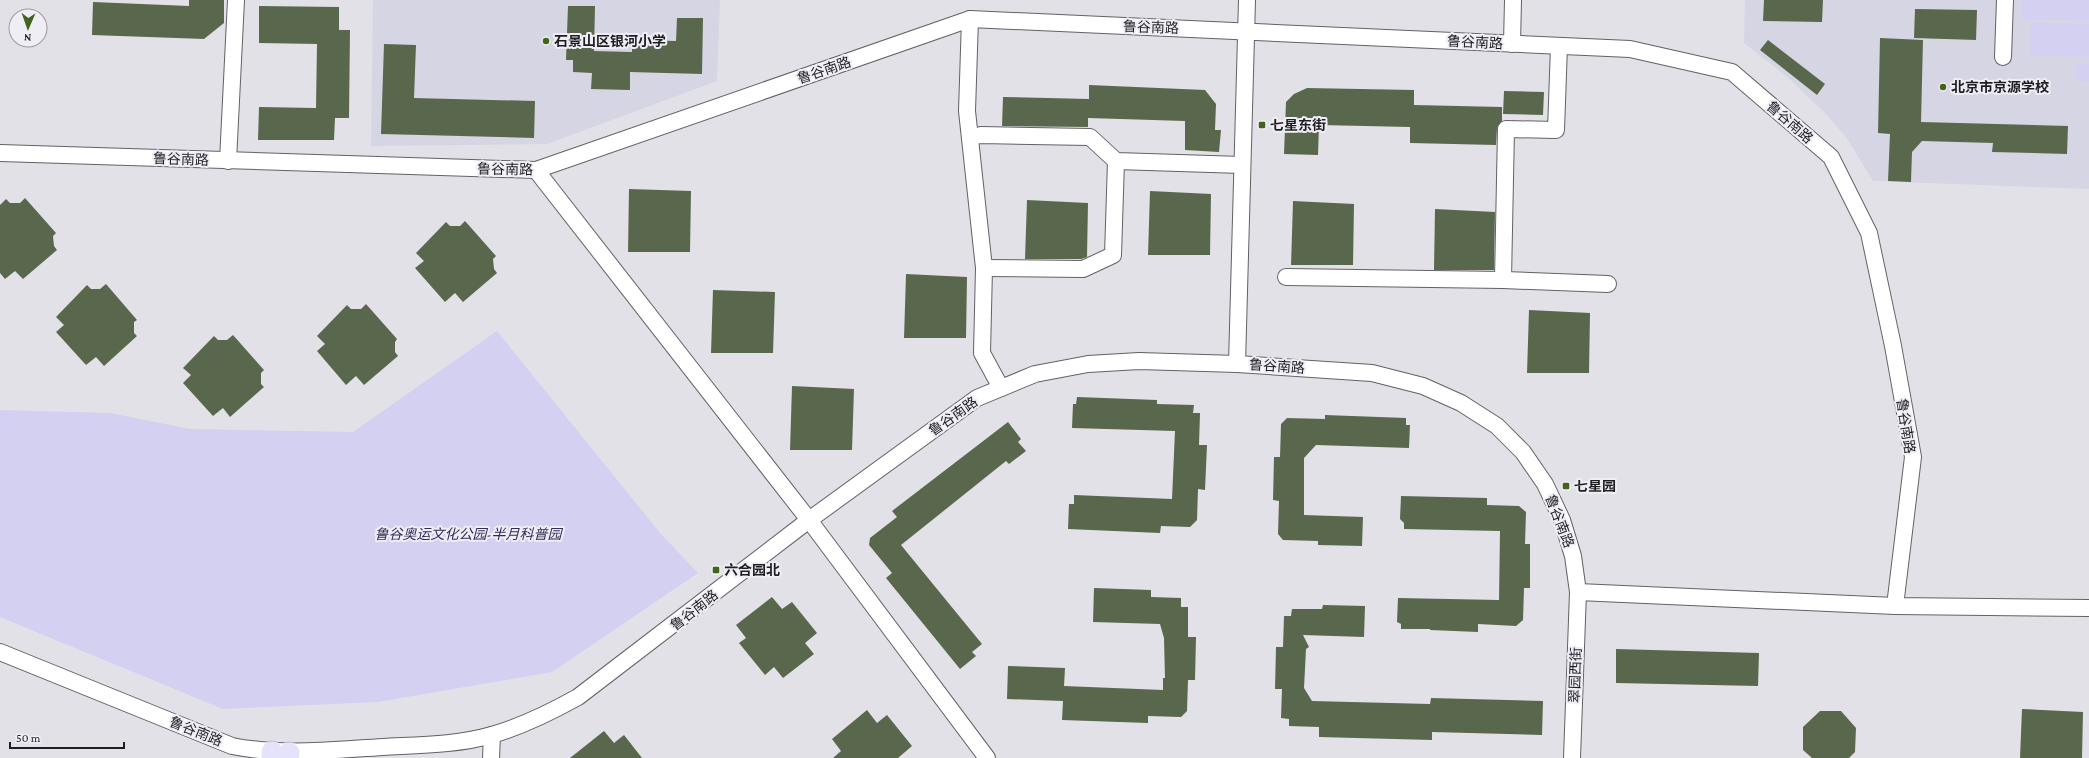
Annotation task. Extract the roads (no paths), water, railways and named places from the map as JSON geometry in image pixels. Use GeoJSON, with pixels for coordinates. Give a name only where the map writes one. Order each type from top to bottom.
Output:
{"type":"FeatureCollection","features":[{"type":"Feature","properties":{"kind":"street"},"geometry":{"type":"LineString","coordinates":[[228,160],[236,0]]}},
{"type":"Feature","properties":{"kind":"street"},"geometry":{"type":"LineString","coordinates":[[1237,364],[1247,0]]}},
{"type":"Feature","properties":{"kind":"street"},"geometry":{"type":"LineString","coordinates":[[1512,44],[1513,0]]}},
{"type":"Feature","properties":{"kind":"street"},"geometry":{"type":"LineString","coordinates":[[2003,57],[2005,0]]}},
{"type":"Feature","properties":{"kind":"street"},"geometry":{"type":"LineString","coordinates":[[970,19],[967,111],[984,268],[982,353],[1001,388]]}},
{"type":"Feature","properties":{"kind":"street","name":"鲁谷南路"},"geometry":{"type":"LineString","coordinates":[[0,153],[536,170],[970,19],[1630,49],[1732,72],[1831,157],[1869,233],[1893,346],[1912,457],[1895,606]]}},
{"type":"Feature","properties":{"kind":"street"},"geometry":{"type":"LineString","coordinates":[[1503,280],[1506,129],[1556,130],[1559,46]]}},
{"type":"Feature","properties":{"kind":"street"},"geometry":{"type":"LineString","coordinates":[[970,137],[981,135],[1090,137],[1116,161],[1242,165]]}},
{"type":"Feature","properties":{"kind":"street"},"geometry":{"type":"LineString","coordinates":[[984,268],[1083,269],[1113,255],[1116,161]]}},
{"type":"Feature","properties":{"kind":"street"},"geometry":{"type":"LineString","coordinates":[[536,170],[809,520],[987,758]]}},
{"type":"Feature","properties":{"kind":"street"},"geometry":{"type":"LineString","coordinates":[[1286,277],[1503,280],[1608,284]]}},
{"type":"Feature","properties":{"kind":"street","name":"鲁谷南路"},"geometry":{"type":"LineString","coordinates":[[0,652],[232,746],[280,755],[436,744],[492,735],[549,713],[578,697],[809,520],[977,398],[1035,374],[1088,364],[1139,361],[1237,364],[1372,373],[1423,386],[1461,403],[1497,426],[1523,452],[1545,484],[1562,520],[1573,556],[1578,592]]}},
{"type":"Feature","properties":{"kind":"street"},"geometry":{"type":"LineString","coordinates":[[1578,592],[1895,606],[2089,608]]}},
{"type":"Feature","properties":{"kind":"street","name":"翠园西街"},"geometry":{"type":"LineString","coordinates":[[1572,758],[1578,592]]}},
{"type":"Feature","properties":{"kind":"street"},"geometry":{"type":"LineString","coordinates":[[491,758],[492,735]]}},
{"type":"Feature","properties":{"kind":"place","name":"石景山区银河小学"},"geometry":{"type":"Point","coordinates":[546,41]}},
{"type":"Feature","properties":{"kind":"place","name":"北京市京源学校"},"geometry":{"type":"Point","coordinates":[1943,87]}},
{"type":"Feature","properties":{"kind":"place","name":"七星东街"},"geometry":{"type":"Point","coordinates":[1262,125]}},
{"type":"Feature","properties":{"kind":"place","name":"七星园"},"geometry":{"type":"Point","coordinates":[1566,486]}},
{"type":"Feature","properties":{"kind":"place","name":"六合园北"},"geometry":{"type":"Point","coordinates":[716,570]}},
{"type":"Feature","properties":{"kind":"park label","name":"鲁谷奥运文化公园-半月科普园"},"geometry":{"type":"Point","coordinates":[468,534]}}]}
